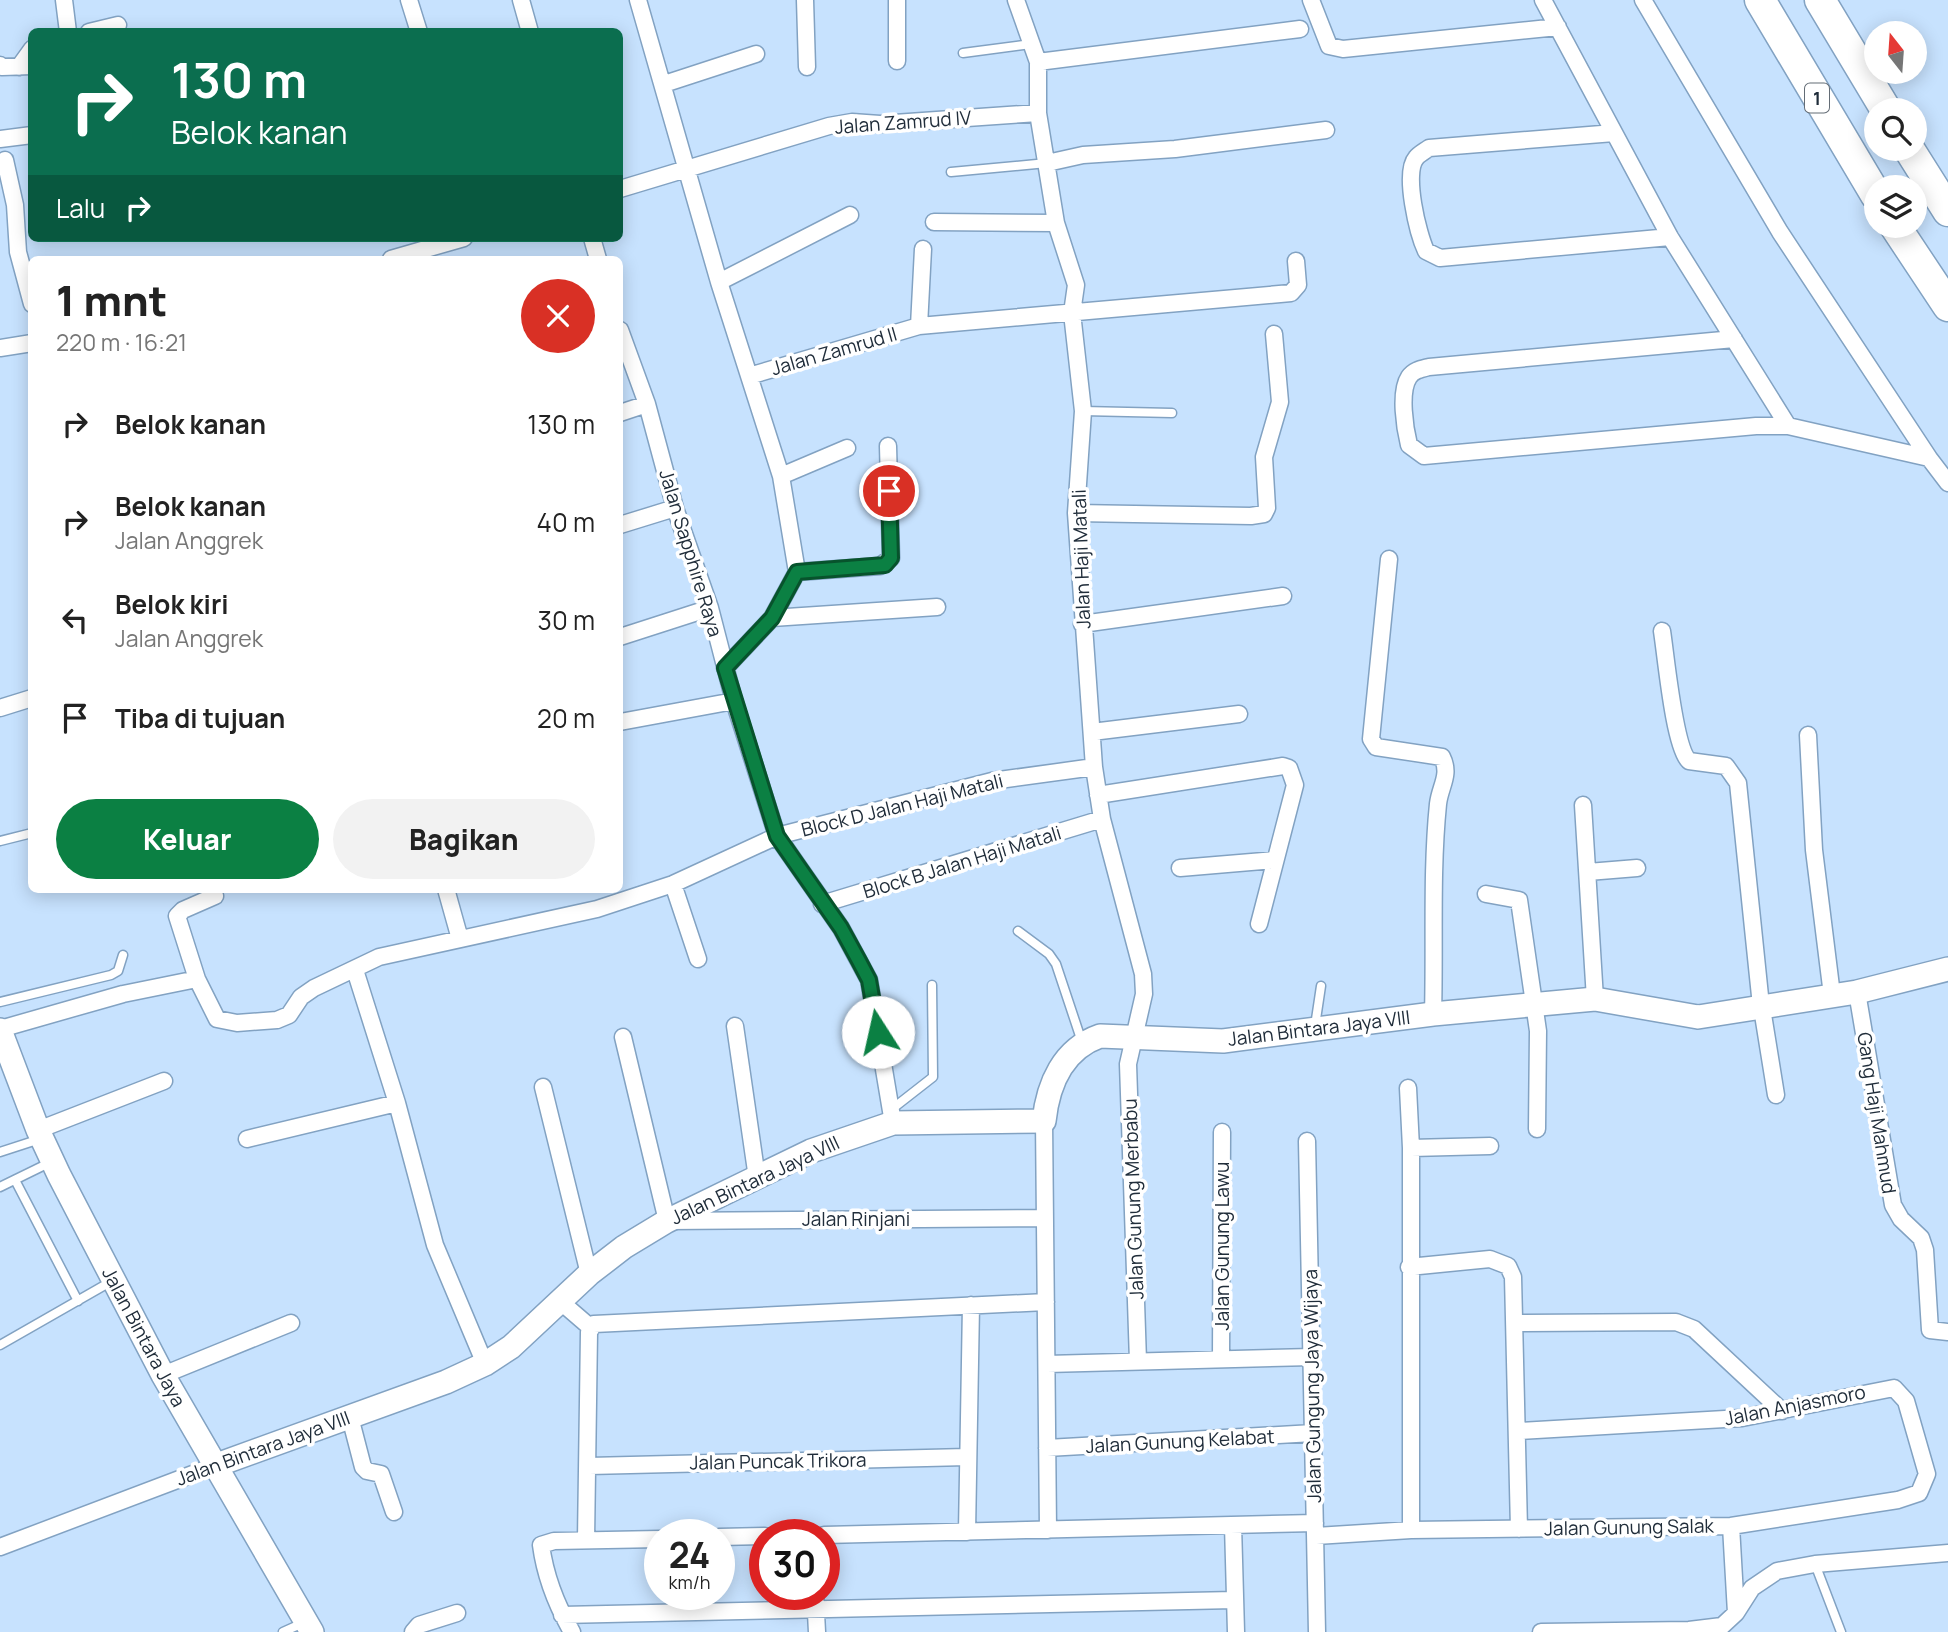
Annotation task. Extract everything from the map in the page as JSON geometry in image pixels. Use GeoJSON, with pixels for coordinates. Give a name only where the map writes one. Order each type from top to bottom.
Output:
{"type":"FeatureCollection","features":[{"type":"Feature","properties":{"kind":"highway","name":"1"},"geometry":{"type":"LineString","coordinates":[[1760,0],[1864,175]]}},
{"type":"Feature","properties":{"kind":"highway"},"geometry":{"type":"LineString","coordinates":[[1820,0],[1879,98]]}},
{"type":"Feature","properties":{"kind":"highway"},"geometry":{"type":"LineString","coordinates":[[1917,161],[1948,211]]}},
{"type":"Feature","properties":{"kind":"highway"},"geometry":{"type":"LineString","coordinates":[[1903,238],[1948,306]]}},
{"type":"Feature","properties":{"kind":"street"},"geometry":{"type":"LineString","coordinates":[[64,0],[68,28]]}},
{"type":"Feature","properties":{"kind":"street"},"geometry":{"type":"LineString","coordinates":[[409,0],[418,28]]}},
{"type":"Feature","properties":{"kind":"street"},"geometry":{"type":"LineString","coordinates":[[521,0],[529,28]]}},
{"type":"Feature","properties":{"kind":"street"},"geometry":{"type":"LineString","coordinates":[[638,0],[719,282],[781,476],[797,572],[772,618],[725,668]]}},
{"type":"Feature","properties":{"kind":"street"},"geometry":{"type":"LineString","coordinates":[[805,0],[807,67]]}},
{"type":"Feature","properties":{"kind":"street"},"geometry":{"type":"LineString","coordinates":[[897,0],[897,61]]}},
{"type":"Feature","properties":{"kind":"street","name":"Jalan Haji Matali"},"geometry":{"type":"LineString","coordinates":[[1016,0],[1038,62],[1038,113],[1056,223],[1076,285],[1072,313],[1083,411],[1076,513],[1082,624],[1094,767],[1102,819],[1143,974],[1144,993],[1132,1037]]}},
{"type":"Feature","properties":{"kind":"street"},"geometry":{"type":"LineString","coordinates":[[1311,0],[1329,46],[1343,49],[1558,27]]}},
{"type":"Feature","properties":{"kind":"street"},"geometry":{"type":"LineString","coordinates":[[1543,0],[1670,237],[1788,426]]}},
{"type":"Feature","properties":{"kind":"street"},"geometry":{"type":"LineString","coordinates":[[1643,0],[1780,232],[1948,483]]}},
{"type":"Feature","properties":{"kind":"street"},"geometry":{"type":"LineString","coordinates":[[104,28],[118,24]]}},
{"type":"Feature","properties":{"kind":"street"},"geometry":{"type":"LineString","coordinates":[[1038,62],[1300,29]]}},
{"type":"Feature","properties":{"kind":"street"},"geometry":{"type":"LineString","coordinates":[[664,84],[756,54]]}},
{"type":"Feature","properties":{"kind":"street"},"geometry":{"type":"LineString","coordinates":[[0,65],[25,66]]}},
{"type":"Feature","properties":{"kind":"street","name":"Jalan Zamrud IV"},"geometry":{"type":"LineString","coordinates":[[623,188],[852,122],[1038,113]]}},
{"type":"Feature","properties":{"kind":"street"},"geometry":{"type":"LineString","coordinates":[[1047,163],[1083,155],[1175,149],[1326,130]]}},
{"type":"Feature","properties":{"kind":"street"},"geometry":{"type":"LineString","coordinates":[[1614,133],[1429,148],[1415,159],[1410,173],[1420,237],[1426,251],[1440,258],[1670,237]]}},
{"type":"Feature","properties":{"kind":"street"},"geometry":{"type":"LineString","coordinates":[[0,139],[28,136]]}},
{"type":"Feature","properties":{"kind":"street"},"geometry":{"type":"LineString","coordinates":[[5,160],[15,205],[18,252],[28,289]]}},
{"type":"Feature","properties":{"kind":"street"},"geometry":{"type":"LineString","coordinates":[[719,282],[850,215]]}},
{"type":"Feature","properties":{"kind":"street"},"geometry":{"type":"LineString","coordinates":[[934,222],[1056,223]]}},
{"type":"Feature","properties":{"kind":"street"},"geometry":{"type":"LineString","coordinates":[[401,256],[450,242]]}},
{"type":"Feature","properties":{"kind":"street"},"geometry":{"type":"LineString","coordinates":[[919,326],[923,250]]}},
{"type":"Feature","properties":{"kind":"street","name":"Jalan Zamrud II"},"geometry":{"type":"LineString","coordinates":[[749,376],[919,326],[1291,293],[1298,285],[1296,261]]}},
{"type":"Feature","properties":{"kind":"street"},"geometry":{"type":"LineString","coordinates":[[1076,513],[1264,514],[1267,508],[1264,457],[1280,402],[1274,334]]}},
{"type":"Feature","properties":{"kind":"street","name":"Jalan Sapphire Raya"},"geometry":{"type":"LineString","coordinates":[[623,338],[647,404],[675,508],[710,608],[734,701],[777,836],[841,928],[869,980],[892,1116]]}},
{"type":"Feature","properties":{"kind":"street"},"geometry":{"type":"LineString","coordinates":[[1734,339],[1429,367],[1415,371],[1408,379],[1405,390],[1409,445],[1424,456],[1756,426],[1788,426],[1929,458]]}},
{"type":"Feature","properties":{"kind":"street"},"geometry":{"type":"LineString","coordinates":[[0,348],[28,344]]}},
{"type":"Feature","properties":{"kind":"street"},"geometry":{"type":"LineString","coordinates":[[623,412],[647,404]]}},
{"type":"Feature","properties":{"kind":"street"},"geometry":{"type":"LineString","coordinates":[[797,572],[880,566],[891,558],[888,446]]}},
{"type":"Feature","properties":{"kind":"street"},"geometry":{"type":"LineString","coordinates":[[781,476],[847,448]]}},
{"type":"Feature","properties":{"kind":"street"},"geometry":{"type":"LineString","coordinates":[[623,524],[675,508]]}},
{"type":"Feature","properties":{"kind":"street"},"geometry":{"type":"LineString","coordinates":[[1388,559],[1371,739],[1376,747],[1442,757],[1446,765],[1438,811],[1433,1014]]}},
{"type":"Feature","properties":{"kind":"street"},"geometry":{"type":"LineString","coordinates":[[1082,624],[1283,596]]}},
{"type":"Feature","properties":{"kind":"street"},"geometry":{"type":"LineString","coordinates":[[772,618],[937,607]]}},
{"type":"Feature","properties":{"kind":"street"},"geometry":{"type":"LineString","coordinates":[[623,636],[710,608]]}},
{"type":"Feature","properties":{"kind":"street"},"geometry":{"type":"LineString","coordinates":[[1662,631],[1678,733],[1685,758],[1689,761],[1726,766],[1738,783],[1761,1006],[1776,1095]]}},
{"type":"Feature","properties":{"kind":"street"},"geometry":{"type":"LineString","coordinates":[[0,708],[28,699]]}},
{"type":"Feature","properties":{"kind":"street"},"geometry":{"type":"LineString","coordinates":[[623,721],[734,701]]}},
{"type":"Feature","properties":{"kind":"street"},"geometry":{"type":"LineString","coordinates":[[1092,732],[1240,714]]}},
{"type":"Feature","properties":{"kind":"street"},"geometry":{"type":"LineString","coordinates":[[1808,735],[1814,850],[1832,995]]}},
{"type":"Feature","properties":{"kind":"street"},"geometry":{"type":"LineString","coordinates":[[1098,795],[1283,766],[1292,773],[1295,785],[1259,924]]}},
{"type":"Feature","properties":{"kind":"street","name":"Block D Jalan Haji Matali"},"geometry":{"type":"LineString","coordinates":[[197,979],[217,1019],[237,1023],[265,1023],[289,1015],[301,997],[314,988],[379,957],[562,919],[673,884],[777,836],[992,781],[1094,767]]}},
{"type":"Feature","properties":{"kind":"street"},"geometry":{"type":"LineString","coordinates":[[1583,805],[1595,999]]}},
{"type":"Feature","properties":{"kind":"street","name":"Block B Jalan Haji Matali"},"geometry":{"type":"LineString","coordinates":[[822,904],[1102,819]]}},
{"type":"Feature","properties":{"kind":"street"},"geometry":{"type":"LineString","coordinates":[[1181,868],[1275,860]]}},
{"type":"Feature","properties":{"kind":"street"},"geometry":{"type":"LineString","coordinates":[[1588,872],[1637,868]]}},
{"type":"Feature","properties":{"kind":"street"},"geometry":{"type":"LineString","coordinates":[[673,884],[698,959]]}},
{"type":"Feature","properties":{"kind":"street"},"geometry":{"type":"LineString","coordinates":[[447,893],[460,939]]}},
{"type":"Feature","properties":{"kind":"street"},"geometry":{"type":"LineString","coordinates":[[1486,894],[1519,900],[1538,1031],[1537,1129]]}},
{"type":"Feature","properties":{"kind":"street"},"geometry":{"type":"LineString","coordinates":[[0,1029],[123,994],[197,979],[177,916],[183,910],[215,896]]}},
{"type":"Feature","properties":{"kind":"street","name":"Jalan Bintara Jaya VIII"},"geometry":{"type":"LineString","coordinates":[[1082,1044],[1108,1034],[1223,1041],[1433,1014],[1595,999],[1698,1017],[1857,992],[1948,969]]}},
{"type":"Feature","properties":{"kind":"street"},"geometry":{"type":"LineString","coordinates":[[355,970],[397,1103],[435,1245],[485,1364]]}},
{"type":"Feature","properties":{"kind":"street","name":"Gang Haji Mahmud"},"geometry":{"type":"LineString","coordinates":[[1857,992],[1893,1205],[1923,1243],[1930,1330],[1948,1332]]}},
{"type":"Feature","properties":{"kind":"street"},"geometry":{"type":"LineString","coordinates":[[736,1027],[757,1178]]}},
{"type":"Feature","properties":{"kind":"street","name":"Jalan Bintara Jaya"},"geometry":{"type":"LineString","coordinates":[[0,1029],[40,1134],[163,1375],[309,1627]]}},
{"type":"Feature","properties":{"kind":"street"},"geometry":{"type":"LineString","coordinates":[[623,1037],[667,1221]]}},
{"type":"Feature","properties":{"kind":"street","name":"Jalan Gunung Merbabu"},"geometry":{"type":"LineString","coordinates":[[1132,1037],[1128,1064],[1138,1361]]}},
{"type":"Feature","properties":{"kind":"street"},"geometry":{"type":"LineString","coordinates":[[1048,1530],[1044,1121],[1046,1104],[1060,1066],[1082,1044]]}},
{"type":"Feature","properties":{"kind":"street"},"geometry":{"type":"LineString","coordinates":[[40,1134],[164,1081]]}},
{"type":"Feature","properties":{"kind":"street"},"geometry":{"type":"LineString","coordinates":[[543,1087],[589,1274]]}},
{"type":"Feature","properties":{"kind":"street"},"geometry":{"type":"LineString","coordinates":[[1408,1088],[1411,1149],[1411,1530]]}},
{"type":"Feature","properties":{"kind":"street"},"geometry":{"type":"LineString","coordinates":[[247,1139],[397,1103]]}},
{"type":"Feature","properties":{"kind":"street","name":"Jalan Bintara Jaya VIII"},"geometry":{"type":"LineString","coordinates":[[0,1547],[446,1382],[485,1364],[511,1347],[589,1274],[667,1221],[892,1116],[1044,1121]]}},
{"type":"Feature","properties":{"kind":"street","name":"Jalan Gunung Lawu"},"geometry":{"type":"LineString","coordinates":[[1222,1132],[1222,1359]]}},
{"type":"Feature","properties":{"kind":"street","name":"Jalan Gungung Jaya Wijaya"},"geometry":{"type":"LineString","coordinates":[[1307,1141],[1317,1632]]}},
{"type":"Feature","properties":{"kind":"street"},"geometry":{"type":"LineString","coordinates":[[1411,1149],[1490,1146]]}},
{"type":"Feature","properties":{"kind":"street","name":"Jalan Rinjani"},"geometry":{"type":"LineString","coordinates":[[667,1221],[1045,1217]]}},
{"type":"Feature","properties":{"kind":"street"},"geometry":{"type":"LineString","coordinates":[[1409,1267],[1490,1259],[1508,1266],[1513,1277],[1517,1323],[1519,1529]]}},
{"type":"Feature","properties":{"kind":"street"},"geometry":{"type":"LineString","coordinates":[[561,1302],[590,1327],[586,1540]]}},
{"type":"Feature","properties":{"kind":"street"},"geometry":{"type":"LineString","coordinates":[[590,1327],[598,1322],[1046,1302]]}},
{"type":"Feature","properties":{"kind":"street"},"geometry":{"type":"LineString","coordinates":[[967,1532],[971,1305]]}},
{"type":"Feature","properties":{"kind":"street"},"geometry":{"type":"LineString","coordinates":[[1517,1323],[1676,1322],[1694,1329],[1782,1411]]}},
{"type":"Feature","properties":{"kind":"street"},"geometry":{"type":"LineString","coordinates":[[163,1375],[291,1324]]}},
{"type":"Feature","properties":{"kind":"street"},"geometry":{"type":"LineString","coordinates":[[1046,1364],[1312,1357]]}},
{"type":"Feature","properties":{"kind":"street","name":"Jalan Anjasmoro"},"geometry":{"type":"LineString","coordinates":[[1519,1431],[1742,1418],[1894,1388],[1906,1401],[1927,1474]]}},
{"type":"Feature","properties":{"kind":"street"},"geometry":{"type":"LineString","coordinates":[[350,1417],[363,1467],[367,1471],[381,1474],[394,1512]]}},
{"type":"Feature","properties":{"kind":"street","name":"Jalan Gunung Kelabat"},"geometry":{"type":"LineString","coordinates":[[1048,1448],[1313,1433]]}},
{"type":"Feature","properties":{"kind":"street","name":"Jalan Puncak Trikora"},"geometry":{"type":"LineString","coordinates":[[589,1466],[967,1457]]}},
{"type":"Feature","properties":{"kind":"street","name":"Jalan Gunung Salak"},"geometry":{"type":"LineString","coordinates":[[840,1535],[1233,1525],[1315,1530],[1731,1526],[1898,1500],[1919,1493],[1927,1474]]}},
{"type":"Feature","properties":{"kind":"street"},"geometry":{"type":"LineString","coordinates":[[1233,1525],[1236,1632]]}},
{"type":"Feature","properties":{"kind":"street"},"geometry":{"type":"LineString","coordinates":[[1731,1526],[1737,1613]]}},
{"type":"Feature","properties":{"kind":"street"},"geometry":{"type":"LineString","coordinates":[[572,1632],[562,1615],[543,1562],[541,1545],[554,1541],[644,1539]]}},
{"type":"Feature","properties":{"kind":"street"},"geometry":{"type":"LineString","coordinates":[[1541,1632],[1690,1631],[1721,1626],[1737,1613],[1752,1588],[1777,1571],[1815,1564],[1948,1553]]}},
{"type":"Feature","properties":{"kind":"street"},"geometry":{"type":"LineString","coordinates":[[840,1602],[1234,1600]]}},
{"type":"Feature","properties":{"kind":"street"},"geometry":{"type":"LineString","coordinates":[[562,1615],[749,1605]]}},
{"type":"Feature","properties":{"kind":"street"},"geometry":{"type":"LineString","coordinates":[[816,1610],[817,1632]]}},
{"type":"Feature","properties":{"kind":"street"},"geometry":{"type":"LineString","coordinates":[[413,1632],[419,1625],[457,1613]]}},
{"type":"Feature","properties":{"kind":"lane"},"geometry":{"type":"LineString","coordinates":[[963,53],[1031,44]]}},
{"type":"Feature","properties":{"kind":"lane"},"geometry":{"type":"LineString","coordinates":[[951,172],[1047,163]]}},
{"type":"Feature","properties":{"kind":"lane"},"geometry":{"type":"LineString","coordinates":[[1083,411],[1172,413]]}},
{"type":"Feature","properties":{"kind":"lane"},"geometry":{"type":"LineString","coordinates":[[0,841],[28,834]]}},
{"type":"Feature","properties":{"kind":"lane"},"geometry":{"type":"LineString","coordinates":[[1017,931],[1049,954],[1056,964],[1082,1044]]}},
{"type":"Feature","properties":{"kind":"lane"},"geometry":{"type":"LineString","coordinates":[[0,1002],[111,975],[118,971],[122,955]]}},
{"type":"Feature","properties":{"kind":"lane"},"geometry":{"type":"LineString","coordinates":[[892,1116],[933,1077],[932,985]]}},
{"type":"Feature","properties":{"kind":"lane"},"geometry":{"type":"LineString","coordinates":[[1314,1029],[1321,986]]}},
{"type":"Feature","properties":{"kind":"lane"},"geometry":{"type":"LineString","coordinates":[[0,1152],[40,1134]]}},
{"type":"Feature","properties":{"kind":"lane"},"geometry":{"type":"LineString","coordinates":[[0,1187],[53,1161]]}},
{"type":"Feature","properties":{"kind":"lane"},"geometry":{"type":"LineString","coordinates":[[15,1180],[78,1301]]}},
{"type":"Feature","properties":{"kind":"lane"},"geometry":{"type":"LineString","coordinates":[[0,1345],[114,1279]]}},
{"type":"Feature","properties":{"kind":"lane"},"geometry":{"type":"LineString","coordinates":[[1815,1564],[1841,1632]]}},
{"type":"Feature","properties":{"kind":"lane"},"geometry":{"type":"LineString","coordinates":[[283,1632],[309,1627]]}},
{"type":"Feature","properties":{"kind":"route"},"geometry":{"type":"LineString","coordinates":[[878,1032],[869,980],[841,928],[777,836],[725,668],[772,618],[797,572],[885,565],[891,558],[889,491]]}}]}
